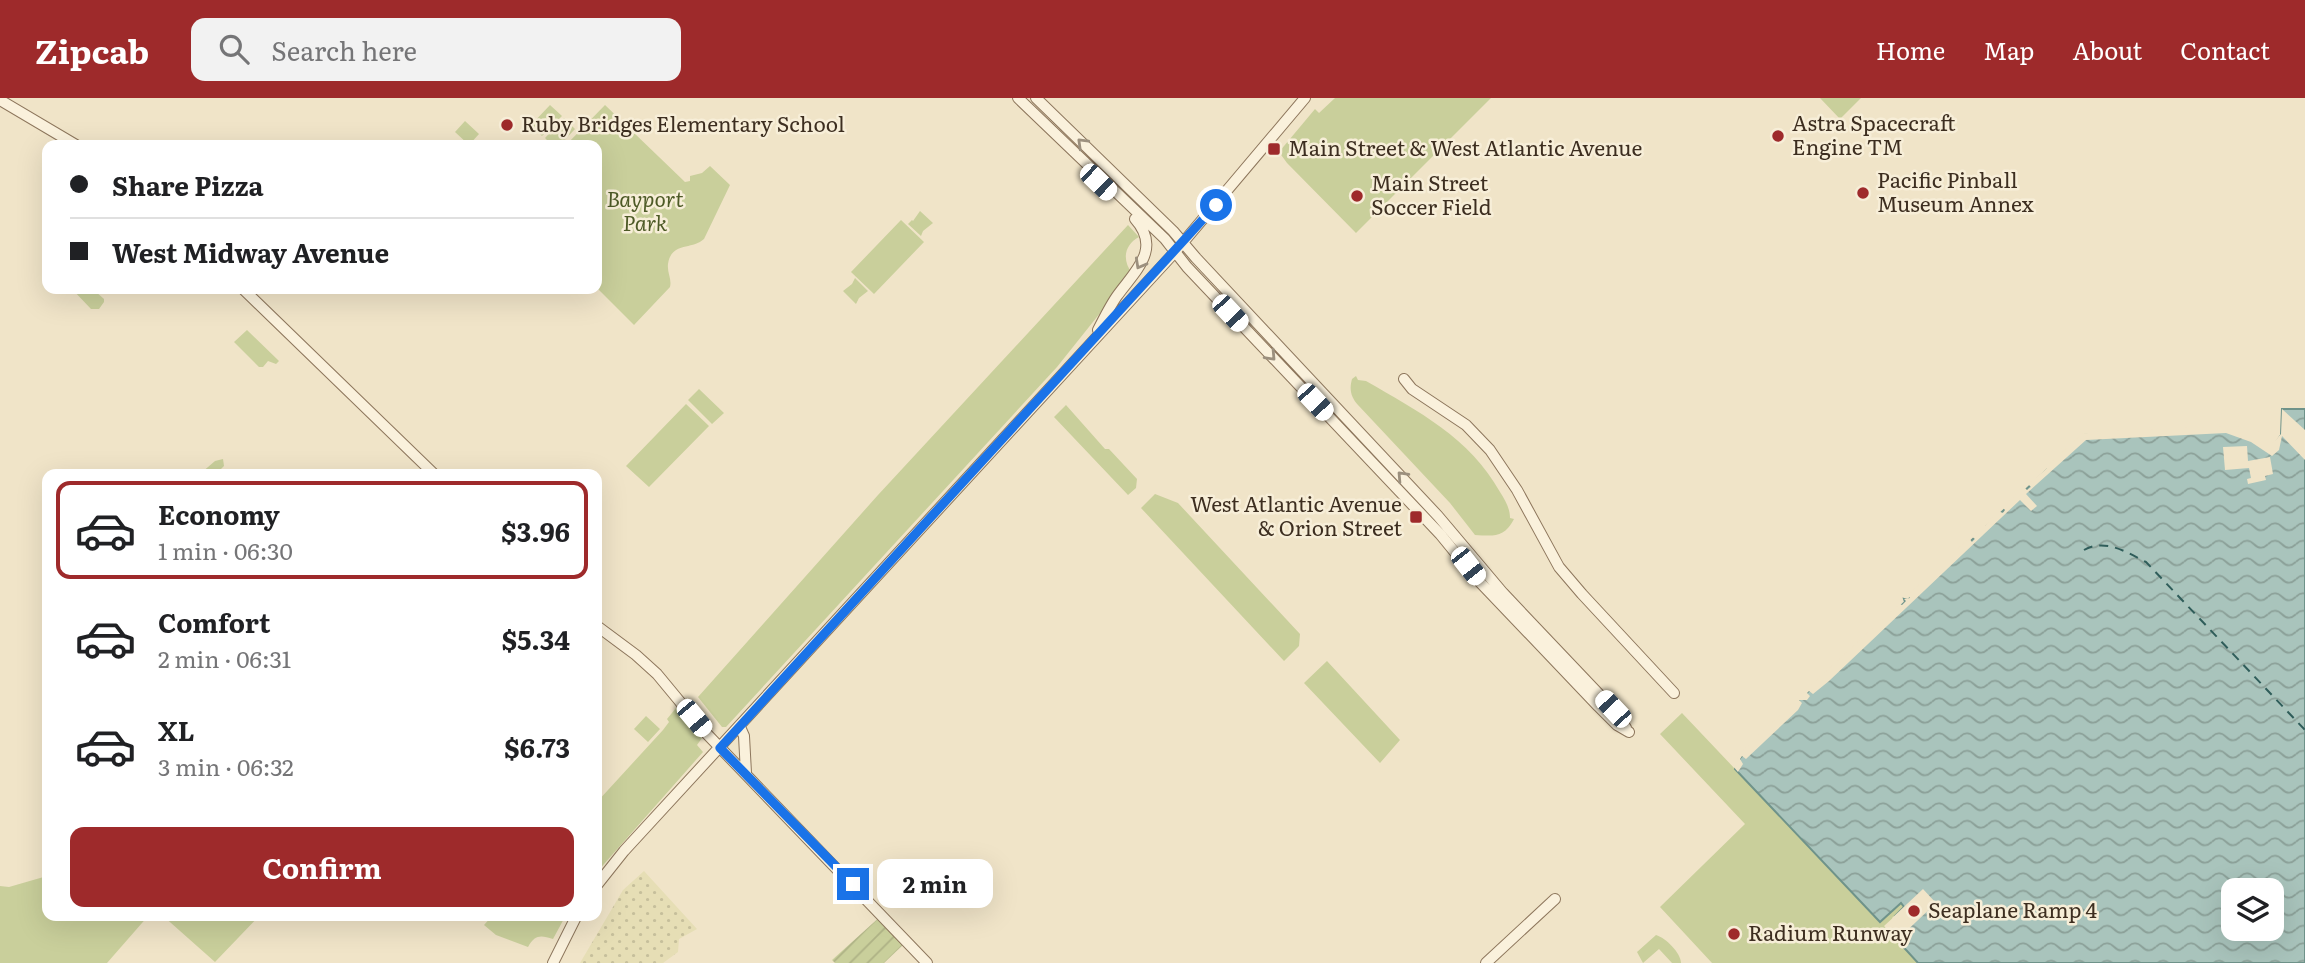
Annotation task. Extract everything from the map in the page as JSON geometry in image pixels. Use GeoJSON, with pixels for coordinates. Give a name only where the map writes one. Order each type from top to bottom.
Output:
{"type":"FeatureCollection","features":[{"type":"Feature","properties":{"kind":"street"},"geometry":{"type":"LineString","coordinates":[[1018,98],[1165,239],[1205,286],[1449,544],[1476,578],[1614,722],[1629,732],[1613,709],[1503,593],[1438,516],[1183,243],[1036,98]]}},
{"type":"Feature","properties":{"kind":"street"},"geometry":{"type":"LineString","coordinates":[[602,879],[624,851],[1175,252],[1305,98]]}},
{"type":"Feature","properties":{"kind":"street"},"geometry":{"type":"LineString","coordinates":[[0,100],[68,140]]}},
{"type":"Feature","properties":{"kind":"street"},"geometry":{"type":"LineString","coordinates":[[1057,135],[1058,144],[1138,221],[1145,235],[1146,250],[1141,265],[1116,297],[1090,343]]}},
{"type":"Feature","properties":{"kind":"street"},"geometry":{"type":"LineString","coordinates":[[248,294],[430,469]]}},
{"type":"Feature","properties":{"kind":"street"},"geometry":{"type":"LineString","coordinates":[[1404,379],[1412,389],[1466,425],[1490,450],[1517,490],[1559,567],[1674,694]]}},
{"type":"Feature","properties":{"kind":"street"},"geometry":{"type":"LineString","coordinates":[[602,630],[657,674],[720,748],[927,963]]}},
{"type":"Feature","properties":{"kind":"street"},"geometry":{"type":"LineString","coordinates":[[740,727],[744,736],[746,772]]}},
{"type":"Feature","properties":{"kind":"street"},"geometry":{"type":"LineString","coordinates":[[1486,963],[1555,899]]}},
{"type":"Feature","properties":{"kind":"street"},"geometry":{"type":"LineString","coordinates":[[553,963],[574,921]]}},
{"type":"Feature","properties":{"kind":"shaded area"},"geometry":{"type":"Polygon","coordinates":[[[644,871],[697,929],[679,939],[678,952],[663,963],[580,963],[623,890],[644,871]]]}},
{"type":"Feature","properties":{"kind":"green space","name":"Main Street Soccer Field"},"geometry":{"type":"Polygon","coordinates":[[[1335,98],[1491,98],[1356,233],[1279,152],[1315,109],[1319,113],[1335,98]]]}},
{"type":"Feature","properties":{"kind":"green space"},"geometry":{"type":"Polygon","coordinates":[[[1820,98],[1861,98],[1840,119],[1820,98]]]}},
{"type":"Feature","properties":{"kind":"green space"},"geometry":{"type":"Polygon","coordinates":[[[550,105],[562,116],[542,136],[531,125],[550,105]]]}},
{"type":"Feature","properties":{"kind":"green space","name":"Bayport Park"},"geometry":{"type":"Polygon","coordinates":[[[605,105],[685,182],[690,181],[690,176],[702,173],[710,166],[730,185],[704,239],[673,252],[668,264],[670,287],[634,325],[602,293],[602,140],[571,140],[605,105]]]}},
{"type":"Feature","properties":{"kind":"green space"},"geometry":{"type":"Polygon","coordinates":[[[564,118],[575,129],[565,140],[545,138],[564,118]]]}},
{"type":"Feature","properties":{"kind":"green space"},"geometry":{"type":"Polygon","coordinates":[[[465,121],[479,134],[474,140],[464,140],[455,132],[465,121]]]}},
{"type":"Feature","properties":{"kind":"green space"},"geometry":{"type":"Polygon","coordinates":[[[920,211],[933,223],[921,236],[908,224],[920,211]]]}},
{"type":"Feature","properties":{"kind":"green space"},"geometry":{"type":"Polygon","coordinates":[[[901,220],[924,242],[874,294],[851,272],[901,220]]]}},
{"type":"Feature","properties":{"kind":"green space"},"geometry":{"type":"Polygon","coordinates":[[[1128,225],[1139,237],[1130,244],[1126,253],[1132,273],[1057,367],[726,727],[722,727],[698,697],[878,495],[1128,225]]]}},
{"type":"Feature","properties":{"kind":"green space"},"geometry":{"type":"Polygon","coordinates":[[[855,278],[868,291],[856,304],[843,291],[855,278]]]}},
{"type":"Feature","properties":{"kind":"green space"},"geometry":{"type":"Polygon","coordinates":[[[77,294],[98,294],[104,299],[99,309],[91,309],[77,294]]]}},
{"type":"Feature","properties":{"kind":"green space"},"geometry":{"type":"Polygon","coordinates":[[[247,330],[279,361],[276,364],[268,361],[263,367],[259,367],[234,342],[247,330]]]}},
{"type":"Feature","properties":{"kind":"green space"},"geometry":{"type":"Polygon","coordinates":[[[1356,376],[1358,380],[1366,381],[1423,415],[1474,456],[1504,498],[1510,518],[1514,519],[1506,530],[1493,535],[1475,535],[1450,503],[1356,402],[1351,387],[1352,379],[1356,376]]]}},
{"type":"Feature","properties":{"kind":"green space"},"geometry":{"type":"Polygon","coordinates":[[[699,389],[724,413],[712,424],[688,400],[699,389]]]}},
{"type":"Feature","properties":{"kind":"green space"},"geometry":{"type":"Polygon","coordinates":[[[686,404],[709,426],[649,487],[626,466],[686,404]]]}},
{"type":"Feature","properties":{"kind":"green space"},"geometry":{"type":"Polygon","coordinates":[[[1066,405],[1105,449],[1109,449],[1137,479],[1136,488],[1128,495],[1054,417],[1066,405]]]}},
{"type":"Feature","properties":{"kind":"green space"},"geometry":{"type":"Polygon","coordinates":[[[223,459],[224,466],[221,469],[206,469],[215,461],[223,459]]]}},
{"type":"Feature","properties":{"kind":"green space"},"geometry":{"type":"Polygon","coordinates":[[[1155,494],[1178,503],[1300,634],[1299,646],[1284,661],[1141,508],[1155,494]]]}},
{"type":"Feature","properties":{"kind":"green space"},"geometry":{"type":"Polygon","coordinates":[[[1327,661],[1400,740],[1380,763],[1304,683],[1327,661]]]}},
{"type":"Feature","properties":{"kind":"green space"},"geometry":{"type":"Polygon","coordinates":[[[676,708],[702,738],[697,745],[703,752],[602,866],[602,797],[663,730],[669,722],[667,719],[676,708]]]}},
{"type":"Feature","properties":{"kind":"green space"},"geometry":{"type":"Polygon","coordinates":[[[1682,713],[1880,922],[1905,899],[1909,903],[1884,926],[1918,963],[1712,963],[1660,907],[1745,824],[1660,734],[1682,713]]]}},
{"type":"Feature","properties":{"kind":"green space"},"geometry":{"type":"Polygon","coordinates":[[[646,716],[660,729],[648,742],[634,729],[646,716]]]}},
{"type":"Feature","properties":{"kind":"green space"},"geometry":{"type":"Polygon","coordinates":[[[42,877],[42,921],[144,921],[107,963],[0,963],[0,886],[9,887],[42,877]]]}},
{"type":"Feature","properties":{"kind":"green space"},"geometry":{"type":"Polygon","coordinates":[[[882,915],[906,942],[884,963],[835,963],[832,960],[882,915]]]}},
{"type":"Feature","properties":{"kind":"green space"},"geometry":{"type":"Polygon","coordinates":[[[169,921],[254,921],[215,962],[169,921]]]}},
{"type":"Feature","properties":{"kind":"green space"},"geometry":{"type":"Polygon","coordinates":[[[488,921],[563,921],[553,939],[538,937],[528,947],[496,935],[484,925],[488,921]]]}},
{"type":"Feature","properties":{"kind":"green space"},"geometry":{"type":"Polygon","coordinates":[[[1656,935],[1672,946],[1681,963],[1672,963],[1659,949],[1643,963],[1637,952],[1656,935]]]}},
{"type":"Feature","properties":{"kind":"water"},"geometry":{"type":"Polygon","coordinates":[[[2282,409],[2305,409],[2305,963],[1918,963],[1897,940],[1908,930],[1895,916],[1904,907],[1901,903],[1880,922],[1735,769],[1740,758],[1905,602],[1904,599],[1908,600],[2084,435],[2239,430],[2272,448],[2281,435],[2282,409]]]}},
{"type":"Feature","properties":{"kind":"pier"},"geometry":{"type":"Polygon","coordinates":[[[2282,409],[2305,430],[2305,460],[2282,436],[2279,450],[2272,456],[2251,442],[2226,433],[2086,440],[2026,494],[2037,506],[2031,511],[2020,500],[1829,681],[1813,694],[1809,691],[1807,700],[1799,700],[1802,703],[1798,710],[1746,759],[1742,756],[1740,759],[1743,764],[1738,772],[1733,766],[1740,753],[1796,699],[1888,614],[1902,605],[1906,601],[1904,599],[1910,598],[1908,595],[1969,538],[1972,542],[1975,539],[1971,536],[1996,516],[1998,511],[2003,513],[2003,508],[2020,490],[2031,487],[2028,484],[2082,434],[2237,426],[2260,432],[2273,443],[2281,434],[2282,409]]]}},
{"type":"Feature","properties":{"kind":"pier"},"geometry":{"type":"Polygon","coordinates":[[[2247,446],[2248,461],[2270,457],[2273,474],[2265,476],[2266,480],[2248,484],[2247,479],[2251,478],[2249,468],[2225,470],[2223,447],[2247,446]]]}},
{"type":"Feature","properties":{"kind":"pier","name":"Seaplane Ramp 4"},"geometry":{"type":"Polygon","coordinates":[[[1923,889],[1936,903],[1897,940],[1895,938],[1903,930],[1892,918],[1923,889]]]}},
{"type":"Feature","properties":{"kind":"ferry route"},"geometry":{"type":"LineString","coordinates":[[2084,550],[2100,545],[2108,546],[2146,562],[2305,730]]}},
{"type":"Feature","properties":{"kind":"place","name":"Ruby Bridges Elementary School"},"geometry":{"type":"Point","coordinates":[507,125]}},
{"type":"Feature","properties":{"kind":"place","name":"Astra Spacecraft Engine TM"},"geometry":{"type":"Point","coordinates":[1778,136]}},
{"type":"Feature","properties":{"kind":"place","name":"Main Street & West Atlantic Avenue"},"geometry":{"type":"Point","coordinates":[1274,149]}},
{"type":"Feature","properties":{"kind":"place","name":"Pacific Pinball Museum Annex"},"geometry":{"type":"Point","coordinates":[1863,193]}},
{"type":"Feature","properties":{"kind":"place","name":"Main Street Soccer Field"},"geometry":{"type":"Point","coordinates":[1357,196]}},
{"type":"Feature","properties":{"kind":"place","name":"West Atlantic Avenue & Orion Street"},"geometry":{"type":"Point","coordinates":[1416,517]}},
{"type":"Feature","properties":{"kind":"place","name":"Seaplane Ramp 4"},"geometry":{"type":"Point","coordinates":[1914,911]}},
{"type":"Feature","properties":{"kind":"place","name":"Radium Runway"},"geometry":{"type":"Point","coordinates":[1734,934]}},
{"type":"Feature","properties":{"kind":"route"},"geometry":{"type":"LineString","coordinates":[[853,884],[720,748],[1216,205]]}}]}
